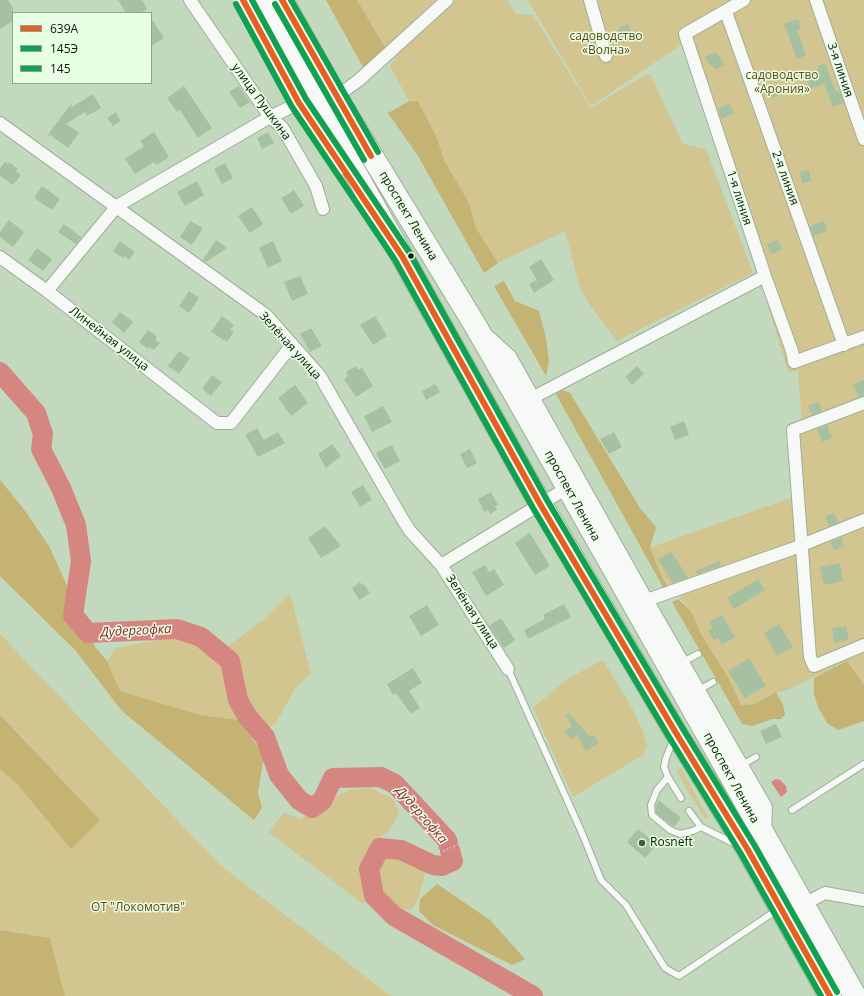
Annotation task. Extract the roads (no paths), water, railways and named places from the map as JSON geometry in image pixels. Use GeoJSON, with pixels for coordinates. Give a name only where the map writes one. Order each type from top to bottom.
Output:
{"type":"FeatureCollection","features":[{"type":"Feature","properties":{"kind":"highway"},"geometry":{"type":"LineString","coordinates":[[259,0],[388,234]]}},
{"type":"Feature","properties":{"kind":"highway","name":"проспект Ленина"},"geometry":{"type":"LineString","coordinates":[[282,0],[336,97],[475,325],[567,488],[756,844],[780,908],[830,996]]}},
{"type":"Feature","properties":{"kind":"highway","name":"проспект Ленина"},"geometry":{"type":"LineString","coordinates":[[388,234],[540,504],[676,733],[802,905],[855,996]]}},
{"type":"Feature","properties":{"kind":"main road","name":"проспект Ленина"},"geometry":{"type":"LineString","coordinates":[[243,0],[299,103],[388,234]]}},
{"type":"Feature","properties":{"kind":"street","name":"улица Пушкина"},"geometry":{"type":"LineString","coordinates":[[190,0],[270,117],[282,127],[316,186],[323,209]]}},
{"type":"Feature","properties":{"kind":"street"},"geometry":{"type":"LineString","coordinates":[[336,97],[359,80],[447,0]]}},
{"type":"Feature","properties":{"kind":"street"},"geometry":{"type":"LineString","coordinates":[[590,0],[606,56]]}},
{"type":"Feature","properties":{"kind":"street"},"geometry":{"type":"LineString","coordinates":[[726,12],[744,0]]}},
{"type":"Feature","properties":{"kind":"street","name":"3-я линия"},"geometry":{"type":"LineString","coordinates":[[816,0],[864,139]]}},
{"type":"Feature","properties":{"kind":"street","name":"1-я линия"},"geometry":{"type":"LineString","coordinates":[[726,12],[685,34],[765,276],[792,351],[794,362],[844,344]]}},
{"type":"Feature","properties":{"kind":"street","name":"2-я линия"},"geometry":{"type":"LineString","coordinates":[[726,12],[844,344]]}},
{"type":"Feature","properties":{"kind":"street"},"geometry":{"type":"LineString","coordinates":[[47,291],[117,206],[270,117],[299,103]]}},
{"type":"Feature","properties":{"kind":"street","name":"Зелёная улица"},"geometry":{"type":"LineString","coordinates":[[0,122],[266,316],[320,376],[410,531],[441,565],[508,669]]}},
{"type":"Feature","properties":{"kind":"street","name":"Линейная улица"},"geometry":{"type":"LineString","coordinates":[[0,257],[47,291],[217,423],[232,423],[288,342]]}},
{"type":"Feature","properties":{"kind":"street"},"geometry":{"type":"LineString","coordinates":[[534,397],[765,276]]}},
{"type":"Feature","properties":{"kind":"street"},"geometry":{"type":"LineString","coordinates":[[475,325],[510,356],[647,600],[766,807],[756,844]]}},
{"type":"Feature","properties":{"kind":"street"},"geometry":{"type":"LineString","coordinates":[[844,344],[864,337]]}},
{"type":"Feature","properties":{"kind":"street"},"geometry":{"type":"LineString","coordinates":[[864,403],[792,430],[810,657],[814,666],[864,646]]}},
{"type":"Feature","properties":{"kind":"street"},"geometry":{"type":"LineString","coordinates":[[441,565],[567,488]]}},
{"type":"Feature","properties":{"kind":"street"},"geometry":{"type":"LineString","coordinates":[[647,600],[864,520]]}},
{"type":"Feature","properties":{"kind":"street"},"geometry":{"type":"LineString","coordinates":[[802,905],[825,893],[864,900]]}},
{"type":"Feature","properties":{"kind":"lane"},"geometry":{"type":"LineString","coordinates":[[683,662],[698,654]]}},
{"type":"Feature","properties":{"kind":"lane"},"geometry":{"type":"LineString","coordinates":[[508,669],[582,833],[601,880],[626,905],[665,968],[679,976],[780,908]]}},
{"type":"Feature","properties":{"kind":"lane"},"geometry":{"type":"LineString","coordinates":[[699,690],[713,682]]}},
{"type":"Feature","properties":{"kind":"lane"},"geometry":{"type":"LineString","coordinates":[[676,733],[664,767],[668,777],[681,798]]}},
{"type":"Feature","properties":{"kind":"lane"},"geometry":{"type":"LineString","coordinates":[[742,765],[756,757]]}},
{"type":"Feature","properties":{"kind":"lane"},"geometry":{"type":"LineString","coordinates":[[792,810],[864,764]]}},
{"type":"Feature","properties":{"kind":"lane"},"geometry":{"type":"LineString","coordinates":[[668,777],[655,795],[651,805],[652,815],[670,830],[680,834],[693,831],[700,827]]}},
{"type":"Feature","properties":{"kind":"lane"},"geometry":{"type":"LineString","coordinates":[[689,811],[700,827],[713,835],[756,844]]}},
{"type":"Feature","properties":{"kind":"waterway","name":"Дудергофка"},"geometry":{"type":"LineString","coordinates":[[0,372],[36,413],[43,434],[41,449],[61,488],[76,525],[81,561],[73,615],[88,633],[177,629],[201,637],[230,661],[238,700],[247,716],[265,737],[279,775],[299,800],[312,808],[322,801],[333,778],[381,777],[395,784],[447,840],[453,861],[442,866],[433,865],[401,850],[380,848],[369,869],[374,896],[394,916],[533,996]]}},
{"type":"Feature","properties":{"kind":"place","name":"Rosneft"},"geometry":{"type":"Point","coordinates":[642,843]}},
{"type":"Feature","properties":{"kind":"park label","name":"садоводство «Волна»"},"geometry":{"type":"Point","coordinates":[606,44]}},
{"type":"Feature","properties":{"kind":"park label","name":"садоводство «Арония»"},"geometry":{"type":"Point","coordinates":[782,83]}},
{"type":"Feature","properties":{"kind":"park label","name":"ОТ \"Локомотив\""},"geometry":{"type":"Point","coordinates":[138,908]}}]}
